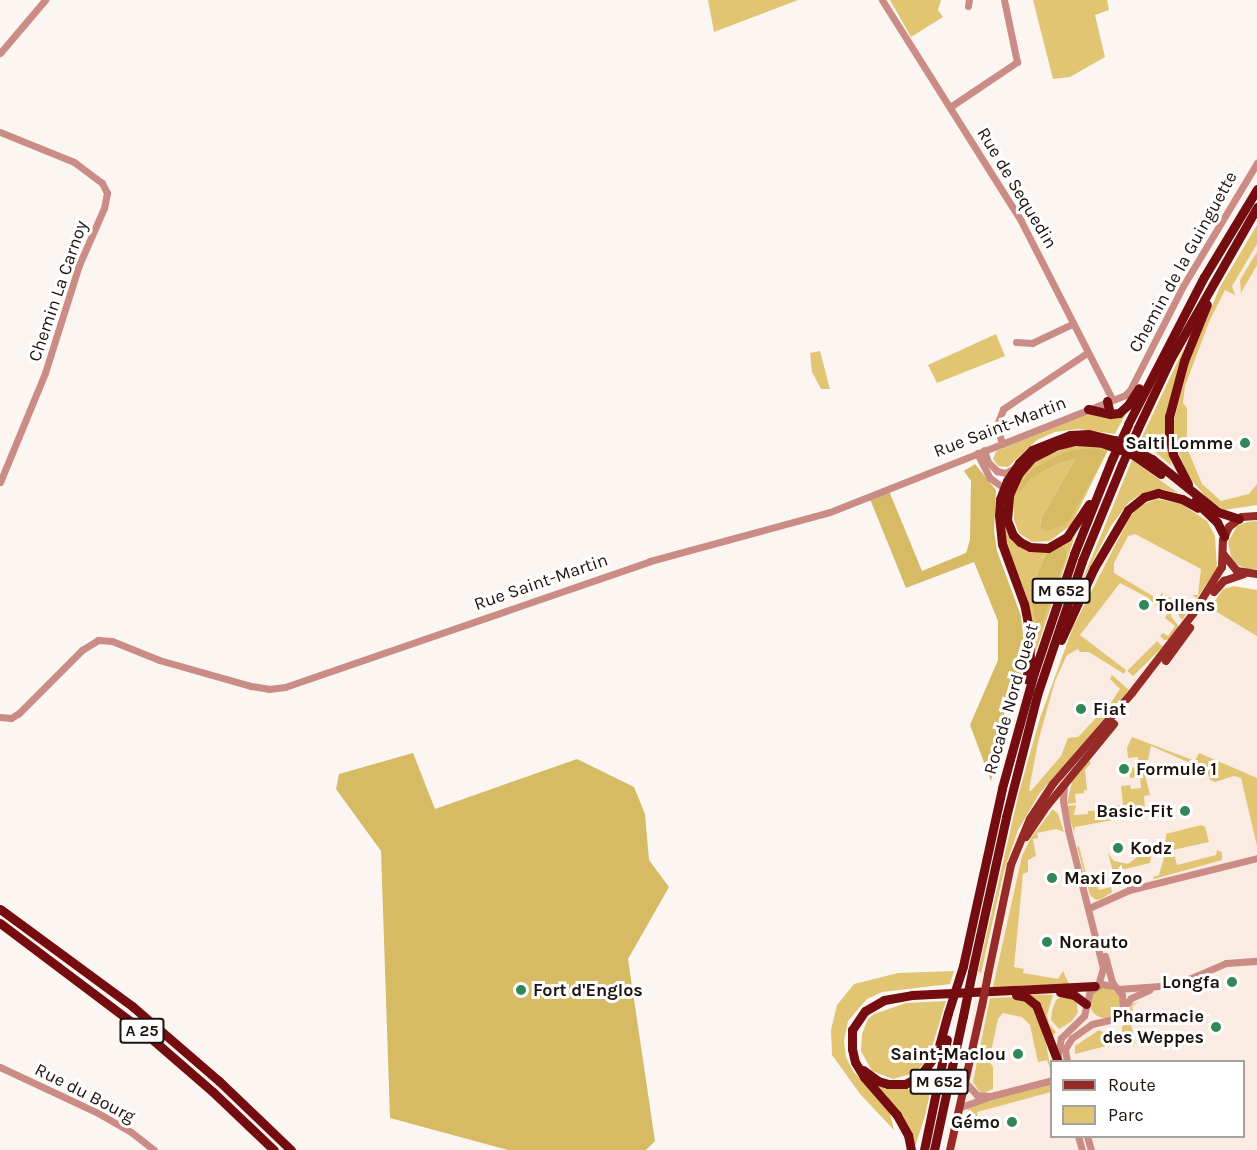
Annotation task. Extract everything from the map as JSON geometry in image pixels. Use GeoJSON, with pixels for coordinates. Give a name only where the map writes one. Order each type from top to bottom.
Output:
{"type":"FeatureCollection","features":[{"type":"Feature","properties":{"kind":"highway","name":"Rocade Nord Ouest"},"geometry":{"type":"LineString","coordinates":[[951,1013],[1018,725],[1074,554],[1128,424],[1204,277],[1257,189]]}},
{"type":"Feature","properties":{"kind":"highway","name":"Rocade Nord Ouest"},"geometry":{"type":"LineString","coordinates":[[934,1150],[1006,817],[1037,695],[1082,561],[1122,464],[1171,358],[1257,207]]}},
{"type":"Feature","properties":{"kind":"highway"},"geometry":{"type":"LineString","coordinates":[[1192,491],[1173,454],[1169,417],[1184,361],[1218,274]]}},
{"type":"Feature","properties":{"kind":"highway"},"geometry":{"type":"LineString","coordinates":[[1088,409],[1110,414],[1119,413],[1133,399],[1177,318],[1204,277]]}},
{"type":"Feature","properties":{"kind":"highway"},"geometry":{"type":"LineString","coordinates":[[1109,400],[1110,414]]}},
{"type":"Feature","properties":{"kind":"highway"},"geometry":{"type":"LineString","coordinates":[[1018,725],[1020,701],[1030,659],[1030,639],[1024,604],[1000,534],[999,515],[1004,488],[1015,468],[1032,450],[1070,435],[1088,434],[1115,440],[1140,451],[1218,512],[1251,515]]}},
{"type":"Feature","properties":{"kind":"highway"},"geometry":{"type":"LineString","coordinates":[[1004,488],[1016,478],[1032,458],[1052,447],[1076,441],[1102,443],[1147,464],[1212,517],[1224,536]]}},
{"type":"Feature","properties":{"kind":"highway"},"geometry":{"type":"LineString","coordinates":[[1016,478],[1006,507],[1010,530],[1024,545],[1048,548],[1067,537],[1078,523],[1112,459]]}},
{"type":"Feature","properties":{"kind":"highway"},"geometry":{"type":"LineString","coordinates":[[1037,695],[1074,608],[1118,523],[1128,510],[1144,497],[1165,494],[1182,499],[1212,517]]}},
{"type":"Feature","properties":{"kind":"highway","name":"A 25"},"geometry":{"type":"LineString","coordinates":[[0,909],[132,1006],[265,1124],[291,1150]]}},
{"type":"Feature","properties":{"kind":"highway","name":"A 25"},"geometry":{"type":"LineString","coordinates":[[0,924],[145,1033],[213,1092],[274,1150]]}},
{"type":"Feature","properties":{"kind":"highway"},"geometry":{"type":"LineString","coordinates":[[951,1013],[937,1053],[927,1070],[915,1080],[899,1085],[884,1083],[872,1078],[855,1062],[852,1030],[860,1016],[877,1003],[912,995],[1096,986]]}},
{"type":"Feature","properties":{"kind":"highway"},"geometry":{"type":"LineString","coordinates":[[1028,991],[1069,993],[1086,1006]]}},
{"type":"Feature","properties":{"kind":"highway"},"geometry":{"type":"LineString","coordinates":[[993,992],[1021,995],[1033,1002],[1057,1060]]}},
{"type":"Feature","properties":{"kind":"highway","name":"M 652"},"geometry":{"type":"LineString","coordinates":[[924,1150],[951,1013]]}},
{"type":"Feature","properties":{"kind":"highway","name":"M 652"},"geometry":{"type":"LineString","coordinates":[[855,1062],[864,1077],[897,1115],[908,1135],[911,1150]]}},
{"type":"Feature","properties":{"kind":"main road"},"geometry":{"type":"LineString","coordinates":[[950,1150],[1011,865],[1021,837],[1053,784],[1170,647],[1218,577],[1224,555],[1224,536],[1231,524],[1251,515]]}},
{"type":"Feature","properties":{"kind":"main road"},"geometry":{"type":"LineString","coordinates":[[1224,555],[1231,567],[1252,575]]}},
{"type":"Feature","properties":{"kind":"main road"},"geometry":{"type":"LineString","coordinates":[[1005,897],[1026,838],[1053,798],[1175,650],[1220,584],[1252,575]]}},
{"type":"Feature","properties":{"kind":"street"},"geometry":{"type":"LineString","coordinates":[[0,53],[45,0]]}},
{"type":"Feature","properties":{"kind":"street","name":"Rue de Sequedin"},"geometry":{"type":"LineString","coordinates":[[882,0],[1024,226],[1109,400]]}},
{"type":"Feature","properties":{"kind":"street"},"geometry":{"type":"LineString","coordinates":[[950,107],[1017,62],[1004,0]]}},
{"type":"Feature","properties":{"kind":"street","name":"Chemin La Carnoy"},"geometry":{"type":"LineString","coordinates":[[0,132],[74,162],[102,183],[107,194],[104,208],[79,265],[45,373],[0,482]]}},
{"type":"Feature","properties":{"kind":"street","name":"Chemin de la Guinguette"},"geometry":{"type":"LineString","coordinates":[[1109,400],[1130,390],[1182,286],[1257,163]]}},
{"type":"Feature","properties":{"kind":"street"},"geometry":{"type":"LineString","coordinates":[[1016,342],[1032,343],[1072,324]]}},
{"type":"Feature","properties":{"kind":"street"},"geometry":{"type":"LineString","coordinates":[[1002,444],[997,425],[1003,409],[1087,352]]}},
{"type":"Feature","properties":{"kind":"street","name":"Rue Saint-Martin"},"geometry":{"type":"LineString","coordinates":[[0,717],[11,718],[19,713],[87,646],[98,640],[112,641],[159,660],[251,686],[280,688],[661,557],[821,515],[1109,400]]}},
{"type":"Feature","properties":{"kind":"street"},"geometry":{"type":"LineString","coordinates":[[981,452],[997,471],[1005,472],[1015,468]]}},
{"type":"Feature","properties":{"kind":"street"},"geometry":{"type":"LineString","coordinates":[[981,452],[990,478],[1004,488]]}},
{"type":"Feature","properties":{"kind":"street"},"geometry":{"type":"LineString","coordinates":[[1058,1060],[1060,1040],[1082,1018],[1088,994],[1096,986],[1103,970],[1068,830],[1062,797],[1067,781]]}},
{"type":"Feature","properties":{"kind":"street"},"geometry":{"type":"LineString","coordinates":[[1053,784],[1053,798],[1068,830]]}},
{"type":"Feature","properties":{"kind":"street"},"geometry":{"type":"LineString","coordinates":[[1089,908],[1129,890],[1257,858]]}},
{"type":"Feature","properties":{"kind":"street"},"geometry":{"type":"LineString","coordinates":[[1092,921],[1116,988],[1123,997],[1122,1009]]}},
{"type":"Feature","properties":{"kind":"street"},"geometry":{"type":"LineString","coordinates":[[1067,1060],[1065,1049],[1069,1041],[1085,1028],[1101,1021],[1114,1019],[1131,998],[1164,985],[1189,979],[1226,963],[1257,961]]}},
{"type":"Feature","properties":{"kind":"street"},"geometry":{"type":"LineString","coordinates":[[1096,986],[1116,988],[1164,985]]}},
{"type":"Feature","properties":{"kind":"street"},"geometry":{"type":"LineString","coordinates":[[1086,1006],[1092,1017],[1101,1021]]}},
{"type":"Feature","properties":{"kind":"street","name":"Rue du Bourg"},"geometry":{"type":"LineString","coordinates":[[0,1067],[110,1120],[154,1150]]}},
{"type":"Feature","properties":{"kind":"street"},"geometry":{"type":"LineString","coordinates":[[961,1107],[991,1096],[1050,1081]]}},
{"type":"Feature","properties":{"kind":"street"},"geometry":{"type":"LineString","coordinates":[[966,1083],[977,1095],[991,1096]]}},
{"type":"Feature","properties":{"kind":"shaded area"},"geometry":{"type":"Polygon","coordinates":[[[1257,225],[1257,505],[1224,510],[1207,523],[1137,479],[1220,287],[1257,225]]]}},
{"type":"Feature","properties":{"kind":"shaded area"},"geometry":{"type":"Polygon","coordinates":[[[1092,448],[1107,452],[1065,525],[1046,531],[1040,527],[1041,519],[1075,459],[1055,465],[1031,479],[1018,494],[1021,484],[1031,470],[1048,461],[1068,451],[1092,448]]]}},
{"type":"Feature","properties":{"kind":"shaded area"},"geometry":{"type":"Polygon","coordinates":[[[975,464],[996,490],[994,531],[997,551],[1021,616],[1024,642],[1023,668],[991,781],[970,725],[998,660],[998,621],[974,562],[906,588],[870,499],[889,491],[922,571],[966,553],[970,540],[971,481],[964,471],[975,464]]]}},
{"type":"Feature","properties":{"kind":"shaded area"},"geometry":{"type":"Polygon","coordinates":[[[1118,525],[1215,575],[1210,608],[1257,636],[1257,778],[1240,772],[1257,846],[1257,1150],[950,1150],[961,1107],[978,972],[1019,792],[1040,718],[1060,663],[1118,525]]]}},
{"type":"Feature","properties":{"kind":"shaded area"},"geometry":{"type":"Polygon","coordinates":[[[1061,546],[1066,550],[1066,556],[1040,629],[1037,630],[1030,590],[1046,554],[1061,546]]]}},
{"type":"Feature","properties":{"kind":"shaded area"},"geometry":{"type":"Polygon","coordinates":[[[413,753],[435,809],[577,759],[634,787],[645,814],[649,860],[669,887],[628,959],[655,1141],[646,1150],[508,1150],[390,1118],[381,851],[336,789],[339,774],[413,753]]]}},
{"type":"Feature","properties":{"kind":"green space"},"geometry":{"type":"Polygon","coordinates":[[[708,0],[798,0],[714,32],[708,0]]]}},
{"type":"Feature","properties":{"kind":"green space"},"geometry":{"type":"Polygon","coordinates":[[[890,0],[941,0],[938,10],[943,17],[911,37],[890,0]]]}},
{"type":"Feature","properties":{"kind":"green space"},"geometry":{"type":"Polygon","coordinates":[[[1033,0],[1107,0],[1109,10],[1095,15],[1105,57],[1070,77],[1053,79],[1033,0]]]}},
{"type":"Feature","properties":{"kind":"green space"},"geometry":{"type":"Polygon","coordinates":[[[1257,225],[1257,244],[1232,286],[1235,295],[1225,290],[1209,322],[1185,386],[1183,403],[1187,408],[1187,448],[1202,484],[1221,501],[1249,494],[1257,484],[1257,505],[1224,510],[1207,498],[1189,477],[1174,442],[1173,424],[1190,358],[1220,287],[1257,225]]]}},
{"type":"Feature","properties":{"kind":"green space"},"geometry":{"type":"Polygon","coordinates":[[[1257,252],[1257,265],[1241,293],[1240,280],[1257,252]]]}},
{"type":"Feature","properties":{"kind":"green space"},"geometry":{"type":"Polygon","coordinates":[[[996,334],[1005,356],[937,383],[928,365],[996,334]]]}},
{"type":"Feature","properties":{"kind":"green space"},"geometry":{"type":"Polygon","coordinates":[[[1185,346],[1165,419],[1165,438],[1172,466],[1139,443],[1185,346]]]}},
{"type":"Feature","properties":{"kind":"green space"},"geometry":{"type":"Polygon","coordinates":[[[820,351],[830,389],[821,389],[812,372],[810,353],[820,351]]]}},
{"type":"Feature","properties":{"kind":"green space"},"geometry":{"type":"Polygon","coordinates":[[[1128,409],[1115,434],[1079,429],[1055,432],[1037,440],[1008,467],[998,466],[993,459],[996,451],[1089,412],[1128,409]]]}},
{"type":"Feature","properties":{"kind":"green space"},"geometry":{"type":"Polygon","coordinates":[[[1090,445],[1109,448],[1071,525],[1050,541],[1032,542],[1019,533],[1014,520],[1013,496],[1023,473],[1042,457],[1068,447],[1090,445]],[[1092,448],[1031,470],[1019,492],[1031,479],[1055,465],[1075,459],[1041,519],[1040,527],[1092,448]]]}},
{"type":"Feature","properties":{"kind":"green space"},"geometry":{"type":"Polygon","coordinates":[[[1132,460],[1178,493],[1160,489],[1140,495],[1129,502],[1111,526],[1079,588],[1132,460]]]}},
{"type":"Feature","properties":{"kind":"green space"},"geometry":{"type":"Polygon","coordinates":[[[1157,499],[1180,503],[1207,521],[1215,536],[1217,568],[1197,598],[1192,595],[1198,595],[1201,569],[1135,534],[1128,536],[1114,563],[1114,573],[1158,599],[1162,593],[1171,598],[1171,616],[1179,627],[1169,640],[1164,640],[1160,636],[1163,633],[1168,636],[1175,626],[1165,618],[1167,614],[1145,596],[1120,583],[1080,635],[1126,670],[1124,674],[1089,652],[1080,652],[1078,649],[1067,655],[1055,681],[1038,742],[1029,790],[1031,791],[1061,756],[1068,738],[1078,737],[1098,716],[1101,718],[1120,689],[1110,679],[1112,675],[1129,690],[1039,794],[1018,830],[1004,871],[981,973],[978,972],[1019,792],[1040,718],[1073,627],[1130,517],[1141,505],[1157,499]]]}},
{"type":"Feature","properties":{"kind":"green space"},"geometry":{"type":"Polygon","coordinates":[[[1002,515],[1006,530],[1015,543],[1034,552],[1077,530],[1035,654],[1026,595],[1006,543],[1002,515]],[[1056,549],[1046,554],[1030,590],[1038,630],[1065,556],[1056,549]]]}},
{"type":"Feature","properties":{"kind":"green space"},"geometry":{"type":"Polygon","coordinates":[[[1257,521],[1257,569],[1247,569],[1238,565],[1231,557],[1228,542],[1237,526],[1257,521]]]}},
{"type":"Feature","properties":{"kind":"green space"},"geometry":{"type":"Polygon","coordinates":[[[1234,586],[1257,590],[1257,636],[1210,608],[1223,589],[1234,586]]]}},
{"type":"Feature","properties":{"kind":"green space"},"geometry":{"type":"Polygon","coordinates":[[[1188,604],[1192,606],[1182,620],[1178,614],[1188,604]]]}},
{"type":"Feature","properties":{"kind":"green space"},"geometry":{"type":"Polygon","coordinates":[[[1157,641],[1163,647],[1133,676],[1127,671],[1157,641]]]}},
{"type":"Feature","properties":{"kind":"green space"},"geometry":{"type":"Polygon","coordinates":[[[1132,737],[1195,761],[1199,753],[1257,778],[1257,846],[1241,778],[1234,776],[1215,782],[1210,780],[1208,773],[1198,775],[1195,765],[1151,746],[1145,775],[1150,795],[1144,796],[1145,809],[1140,816],[1122,814],[1117,811],[1114,815],[1118,819],[1075,827],[1074,833],[1067,806],[1076,805],[1074,815],[1088,814],[1088,811],[1123,805],[1121,786],[1130,785],[1131,789],[1141,788],[1140,777],[1130,778],[1129,768],[1139,767],[1138,757],[1128,758],[1127,748],[1132,737]]]}},
{"type":"Feature","properties":{"kind":"green space"},"geometry":{"type":"Polygon","coordinates":[[[1089,761],[1091,763],[1085,770],[1087,790],[1084,790],[1084,793],[1075,794],[1076,803],[1067,804],[1072,782],[1089,761]]]}},
{"type":"Feature","properties":{"kind":"green space"},"geometry":{"type":"Polygon","coordinates":[[[1053,809],[1058,814],[1064,832],[1056,829],[1037,833],[1038,838],[1033,839],[1036,856],[1028,860],[1028,872],[1023,874],[1014,967],[1024,969],[1023,973],[1058,979],[1063,971],[1069,984],[993,987],[1022,856],[1031,838],[1053,809]]]}},
{"type":"Feature","properties":{"kind":"green space"},"geometry":{"type":"Polygon","coordinates":[[[1201,825],[1205,827],[1209,842],[1173,850],[1177,865],[1216,855],[1217,850],[1222,852],[1222,860],[1154,879],[1153,877],[1159,875],[1165,854],[1166,834],[1201,825]]]}},
{"type":"Feature","properties":{"kind":"green space"},"geometry":{"type":"Polygon","coordinates":[[[1079,846],[1088,881],[1096,880],[1099,890],[1111,887],[1112,892],[1101,899],[1096,900],[1090,895],[1077,847],[1079,846]]]}},
{"type":"Feature","properties":{"kind":"green space"},"geometry":{"type":"Polygon","coordinates":[[[1152,851],[1150,863],[1113,872],[1108,853],[1114,861],[1128,864],[1140,855],[1150,855],[1152,851]]]}},
{"type":"Feature","properties":{"kind":"green space"},"geometry":{"type":"Polygon","coordinates":[[[954,971],[950,984],[882,992],[867,999],[848,1021],[844,1041],[846,1057],[853,1071],[890,1113],[894,1130],[860,1094],[832,1055],[831,1030],[837,1005],[854,984],[898,973],[954,971]]]}},
{"type":"Feature","properties":{"kind":"green space"},"geometry":{"type":"Polygon","coordinates":[[[1105,988],[1115,993],[1120,1003],[1115,1013],[1105,1018],[1095,1013],[1090,1003],[1095,993],[1105,988]]]}},
{"type":"Feature","properties":{"kind":"green space"},"geometry":{"type":"Polygon","coordinates":[[[1022,994],[1053,995],[1047,1015],[1049,1024],[1056,1032],[1052,1036],[1040,1007],[1022,994]]]}},
{"type":"Feature","properties":{"kind":"green space"},"geometry":{"type":"Polygon","coordinates":[[[1065,995],[1076,999],[1078,1012],[1072,1021],[1059,1029],[1051,1020],[1052,1011],[1056,1000],[1065,995]]]}},
{"type":"Feature","properties":{"kind":"green space"},"geometry":{"type":"Polygon","coordinates":[[[1019,997],[1034,1006],[1046,1043],[1050,1068],[1047,1060],[1038,1062],[1030,1025],[1022,1017],[1003,1013],[998,1019],[989,1061],[993,1067],[993,1089],[984,1093],[979,1091],[973,1082],[990,998],[1019,997]]]}},
{"type":"Feature","properties":{"kind":"green space"},"geometry":{"type":"Polygon","coordinates":[[[946,1001],[929,1057],[915,1073],[893,1079],[872,1071],[861,1051],[862,1034],[868,1019],[874,1014],[906,1003],[946,1001]]]}},
{"type":"Feature","properties":{"kind":"green space"},"geometry":{"type":"Polygon","coordinates":[[[1139,1002],[1132,1006],[1135,1023],[1131,1024],[1135,1043],[1130,1045],[1122,1037],[1122,1027],[1127,1021],[1131,1004],[1139,1002]]]}},
{"type":"Feature","properties":{"kind":"green space"},"geometry":{"type":"Polygon","coordinates":[[[1099,1030],[1106,1034],[1110,1045],[1075,1054],[1075,1046],[1099,1030]]]}},
{"type":"Feature","properties":{"kind":"green space"},"geometry":{"type":"Polygon","coordinates":[[[935,1070],[925,1116],[914,1150],[873,1083],[886,1089],[910,1089],[925,1081],[935,1070]]]}},
{"type":"Feature","properties":{"kind":"green space"},"geometry":{"type":"Polygon","coordinates":[[[1050,1085],[1050,1092],[977,1112],[978,1118],[972,1127],[965,1122],[968,1109],[988,1100],[1050,1085]]]}},
{"type":"Feature","properties":{"kind":"place","name":"Salti Lomme"},"geometry":{"type":"Point","coordinates":[1245,443]}},
{"type":"Feature","properties":{"kind":"place","name":"Tollens"},"geometry":{"type":"Point","coordinates":[1144,605]}},
{"type":"Feature","properties":{"kind":"place","name":"Fiat"},"geometry":{"type":"Point","coordinates":[1081,709]}},
{"type":"Feature","properties":{"kind":"place","name":"Formule 1"},"geometry":{"type":"Point","coordinates":[1124,769]}},
{"type":"Feature","properties":{"kind":"place","name":"Basic-Fit"},"geometry":{"type":"Point","coordinates":[1185,811]}},
{"type":"Feature","properties":{"kind":"place","name":"Kodz"},"geometry":{"type":"Point","coordinates":[1118,848]}},
{"type":"Feature","properties":{"kind":"place","name":"Maxi Zoo"},"geometry":{"type":"Point","coordinates":[1052,878]}},
{"type":"Feature","properties":{"kind":"place","name":"Norauto"},"geometry":{"type":"Point","coordinates":[1047,942]}},
{"type":"Feature","properties":{"kind":"place","name":"Longfa"},"geometry":{"type":"Point","coordinates":[1232,982]}},
{"type":"Feature","properties":{"kind":"place","name":"Fort d'Englos"},"geometry":{"type":"Point","coordinates":[521,990]}},
{"type":"Feature","properties":{"kind":"place","name":"Pharmacie des Weppes"},"geometry":{"type":"Point","coordinates":[1216,1027]}},
{"type":"Feature","properties":{"kind":"place","name":"Saint-Maclou"},"geometry":{"type":"Point","coordinates":[1018,1054]}},
{"type":"Feature","properties":{"kind":"place","name":"Gémo"},"geometry":{"type":"Point","coordinates":[1012,1122]}}]}
